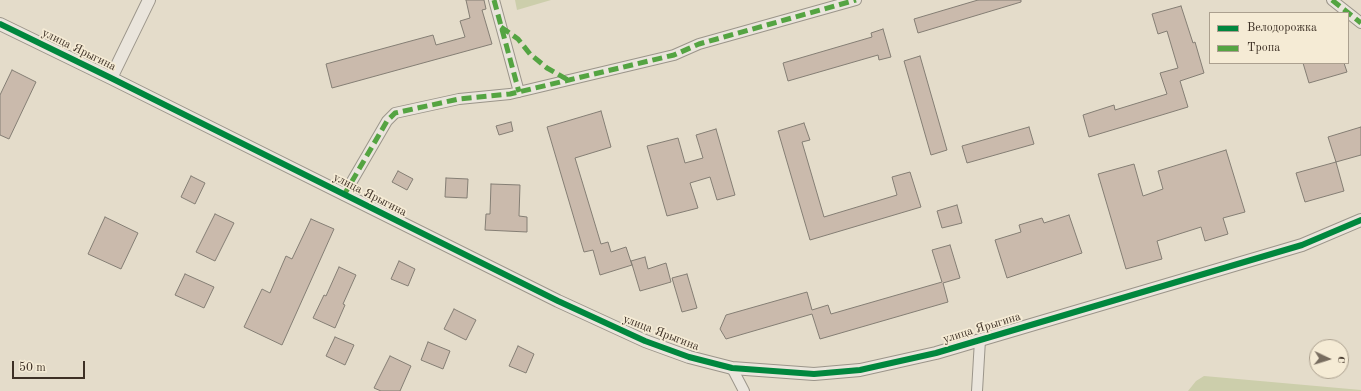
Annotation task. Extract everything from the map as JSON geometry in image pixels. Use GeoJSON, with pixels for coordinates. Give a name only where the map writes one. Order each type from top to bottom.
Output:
{"type":"FeatureCollection","features":[{"type":"Feature","properties":{"kind":"street"},"geometry":{"type":"LineString","coordinates":[[111,78],[149,0]]}},
{"type":"Feature","properties":{"kind":"street"},"geometry":{"type":"LineString","coordinates":[[494,0],[519,92]]}},
{"type":"Feature","properties":{"kind":"street"},"geometry":{"type":"LineString","coordinates":[[344,194],[387,121],[395,114],[458,99],[510,94],[674,55],[699,44],[856,0]]}},
{"type":"Feature","properties":{"kind":"street"},"geometry":{"type":"LineString","coordinates":[[1332,0],[1347,12]]}},
{"type":"Feature","properties":{"kind":"street"},"geometry":{"type":"LineString","coordinates":[[1349,13],[1361,23]]}},
{"type":"Feature","properties":{"kind":"street","name":"улица Ярыгина"},"geometry":{"type":"LineString","coordinates":[[0,24],[558,301],[645,341],[689,357],[732,368],[814,374],[860,370],[936,353],[1302,245],[1361,220]]}},
{"type":"Feature","properties":{"kind":"street"},"geometry":{"type":"LineString","coordinates":[[977,391],[980,340]]}},
{"type":"Feature","properties":{"kind":"street"},"geometry":{"type":"LineString","coordinates":[[732,368],[744,391]]}},
{"type":"Feature","properties":{"kind":"green space"},"geometry":{"type":"Polygon","coordinates":[[[515,0],[551,0],[517,10],[515,0]]]}},
{"type":"Feature","properties":{"kind":"green space"},"geometry":{"type":"Polygon","coordinates":[[[1204,376],[1361,391],[1188,391],[1196,381],[1204,376]]]}},
{"type":"Feature","properties":{"kind":"building"},"geometry":{"type":"Polygon","coordinates":[[[466,0],[484,0],[486,9],[482,10],[492,44],[332,88],[326,64],[433,35],[436,45],[465,37],[460,21],[470,18],[466,0]]]}},
{"type":"Feature","properties":{"kind":"building"},"geometry":{"type":"Polygon","coordinates":[[[978,0],[1021,0],[1021,2],[918,33],[914,19],[978,0]]]}},
{"type":"Feature","properties":{"kind":"building"},"geometry":{"type":"Polygon","coordinates":[[[1181,6],[1193,43],[1195,42],[1204,73],[1180,81],[1188,107],[1089,137],[1083,115],[1114,105],[1115,110],[1167,94],[1160,73],[1178,68],[1167,31],[1158,34],[1152,14],[1181,6]]]}},
{"type":"Feature","properties":{"kind":"building"},"geometry":{"type":"Polygon","coordinates":[[[883,29],[891,57],[879,60],[878,55],[788,81],[783,63],[872,37],[871,33],[883,29]]]}},
{"type":"Feature","properties":{"kind":"building"},"geometry":{"type":"Polygon","coordinates":[[[920,56],[947,150],[931,155],[904,61],[920,56]]]}},
{"type":"Feature","properties":{"kind":"building"},"geometry":{"type":"Polygon","coordinates":[[[1303,64],[1344,64],[1347,72],[1309,83],[1303,64]]]}},
{"type":"Feature","properties":{"kind":"building"},"geometry":{"type":"Polygon","coordinates":[[[12,70],[36,82],[9,139],[0,135],[0,95],[12,70]]]}},
{"type":"Feature","properties":{"kind":"building"},"geometry":{"type":"Polygon","coordinates":[[[601,111],[611,147],[575,158],[601,244],[608,242],[611,252],[626,247],[632,265],[600,275],[593,250],[584,252],[547,127],[601,111]]]}},
{"type":"Feature","properties":{"kind":"building"},"geometry":{"type":"Polygon","coordinates":[[[511,122],[513,131],[499,135],[496,126],[511,122]]]}},
{"type":"Feature","properties":{"kind":"building"},"geometry":{"type":"Polygon","coordinates":[[[804,123],[810,140],[802,142],[824,217],[897,195],[892,177],[910,172],[921,207],[810,240],[778,131],[804,123]]]}},
{"type":"Feature","properties":{"kind":"building"},"geometry":{"type":"Polygon","coordinates":[[[1029,127],[1034,144],[967,163],[962,146],[1029,127]]]}},
{"type":"Feature","properties":{"kind":"building"},"geometry":{"type":"Polygon","coordinates":[[[1361,127],[1361,155],[1336,162],[1328,137],[1361,127]]]}},
{"type":"Feature","properties":{"kind":"building"},"geometry":{"type":"Polygon","coordinates":[[[716,129],[735,195],[717,200],[710,177],[690,183],[698,208],[667,216],[647,146],[678,138],[685,163],[703,158],[696,135],[716,129]]]}},
{"type":"Feature","properties":{"kind":"building"},"geometry":{"type":"Polygon","coordinates":[[[1226,150],[1245,212],[1223,218],[1228,234],[1205,241],[1201,227],[1157,241],[1162,259],[1126,269],[1098,174],[1134,164],[1143,196],[1163,189],[1158,171],[1226,150]]]}},
{"type":"Feature","properties":{"kind":"building"},"geometry":{"type":"Polygon","coordinates":[[[1336,162],[1344,191],[1305,202],[1296,173],[1336,162]]]}},
{"type":"Feature","properties":{"kind":"building"},"geometry":{"type":"Polygon","coordinates":[[[398,171],[413,179],[407,190],[392,182],[398,171]]]}},
{"type":"Feature","properties":{"kind":"building"},"geometry":{"type":"Polygon","coordinates":[[[191,176],[205,183],[195,204],[181,197],[191,176]]]}},
{"type":"Feature","properties":{"kind":"building"},"geometry":{"type":"Polygon","coordinates":[[[446,178],[468,179],[467,198],[445,197],[446,178]]]}},
{"type":"Feature","properties":{"kind":"building"},"geometry":{"type":"Polygon","coordinates":[[[491,184],[520,185],[519,216],[527,217],[527,232],[485,230],[486,214],[490,214],[491,184]]]}},
{"type":"Feature","properties":{"kind":"building"},"geometry":{"type":"Polygon","coordinates":[[[957,205],[962,223],[942,228],[937,211],[957,205]]]}},
{"type":"Feature","properties":{"kind":"building"},"geometry":{"type":"Polygon","coordinates":[[[215,214],[234,223],[215,261],[196,252],[215,214]]]}},
{"type":"Feature","properties":{"kind":"building"},"geometry":{"type":"Polygon","coordinates":[[[1069,215],[1082,253],[1007,278],[995,240],[1021,232],[1019,225],[1042,218],[1044,223],[1069,215]]]}},
{"type":"Feature","properties":{"kind":"building"},"geometry":{"type":"Polygon","coordinates":[[[105,217],[138,233],[121,269],[88,254],[105,217]]]}},
{"type":"Feature","properties":{"kind":"building"},"geometry":{"type":"Polygon","coordinates":[[[311,219],[334,229],[282,345],[244,327],[262,289],[270,293],[286,256],[292,259],[311,219]]]}},
{"type":"Feature","properties":{"kind":"building"},"geometry":{"type":"Polygon","coordinates":[[[950,245],[960,278],[943,283],[948,302],[820,339],[812,314],[726,339],[720,329],[726,315],[807,292],[812,310],[828,305],[831,314],[942,282],[932,250],[950,245]]]}},
{"type":"Feature","properties":{"kind":"building"},"geometry":{"type":"Polygon","coordinates":[[[645,257],[648,269],[666,263],[671,282],[640,291],[631,261],[645,257]]]}},
{"type":"Feature","properties":{"kind":"building"},"geometry":{"type":"Polygon","coordinates":[[[399,261],[415,269],[408,286],[391,279],[399,261]]]}},
{"type":"Feature","properties":{"kind":"building"},"geometry":{"type":"Polygon","coordinates":[[[339,267],[356,275],[343,304],[345,305],[335,328],[313,318],[324,295],[326,296],[339,267]]]}},
{"type":"Feature","properties":{"kind":"building"},"geometry":{"type":"Polygon","coordinates":[[[185,274],[214,287],[204,308],[175,295],[185,274]]]}},
{"type":"Feature","properties":{"kind":"building"},"geometry":{"type":"Polygon","coordinates":[[[687,274],[697,308],[682,312],[672,278],[687,274]]]}},
{"type":"Feature","properties":{"kind":"building"},"geometry":{"type":"Polygon","coordinates":[[[454,309],[476,320],[466,340],[444,329],[454,309]]]}},
{"type":"Feature","properties":{"kind":"building"},"geometry":{"type":"Polygon","coordinates":[[[335,337],[354,345],[345,365],[326,356],[335,337]]]}},
{"type":"Feature","properties":{"kind":"building"},"geometry":{"type":"Polygon","coordinates":[[[428,342],[450,351],[443,369],[421,360],[428,342]]]}},
{"type":"Feature","properties":{"kind":"building"},"geometry":{"type":"Polygon","coordinates":[[[518,346],[534,354],[526,373],[509,366],[518,346]]]}},
{"type":"Feature","properties":{"kind":"building"},"geometry":{"type":"Polygon","coordinates":[[[390,356],[411,366],[400,391],[381,391],[374,388],[390,356]]]}},
{"type":"Feature","properties":{"kind":"marked path"},"geometry":{"type":"LineString","coordinates":[[494,0],[519,92]]}},
{"type":"Feature","properties":{"kind":"marked path"},"geometry":{"type":"LineString","coordinates":[[344,195],[387,121],[395,113],[459,99],[510,94],[674,55],[699,44],[856,0]]}},
{"type":"Feature","properties":{"kind":"marked path"},"geometry":{"type":"LineString","coordinates":[[1332,0],[1347,12]]}},
{"type":"Feature","properties":{"kind":"marked path"},"geometry":{"type":"LineString","coordinates":[[1349,13],[1361,23]]}},
{"type":"Feature","properties":{"kind":"marked path"},"geometry":{"type":"LineString","coordinates":[[501,27],[518,39],[530,54],[547,68],[568,80]]}},
{"type":"Feature","properties":{"kind":"cycle path"},"geometry":{"type":"LineString","coordinates":[[0,24],[558,301],[645,341],[689,357],[732,368],[814,374],[860,370],[936,353],[1302,245],[1361,220]]}}]}
